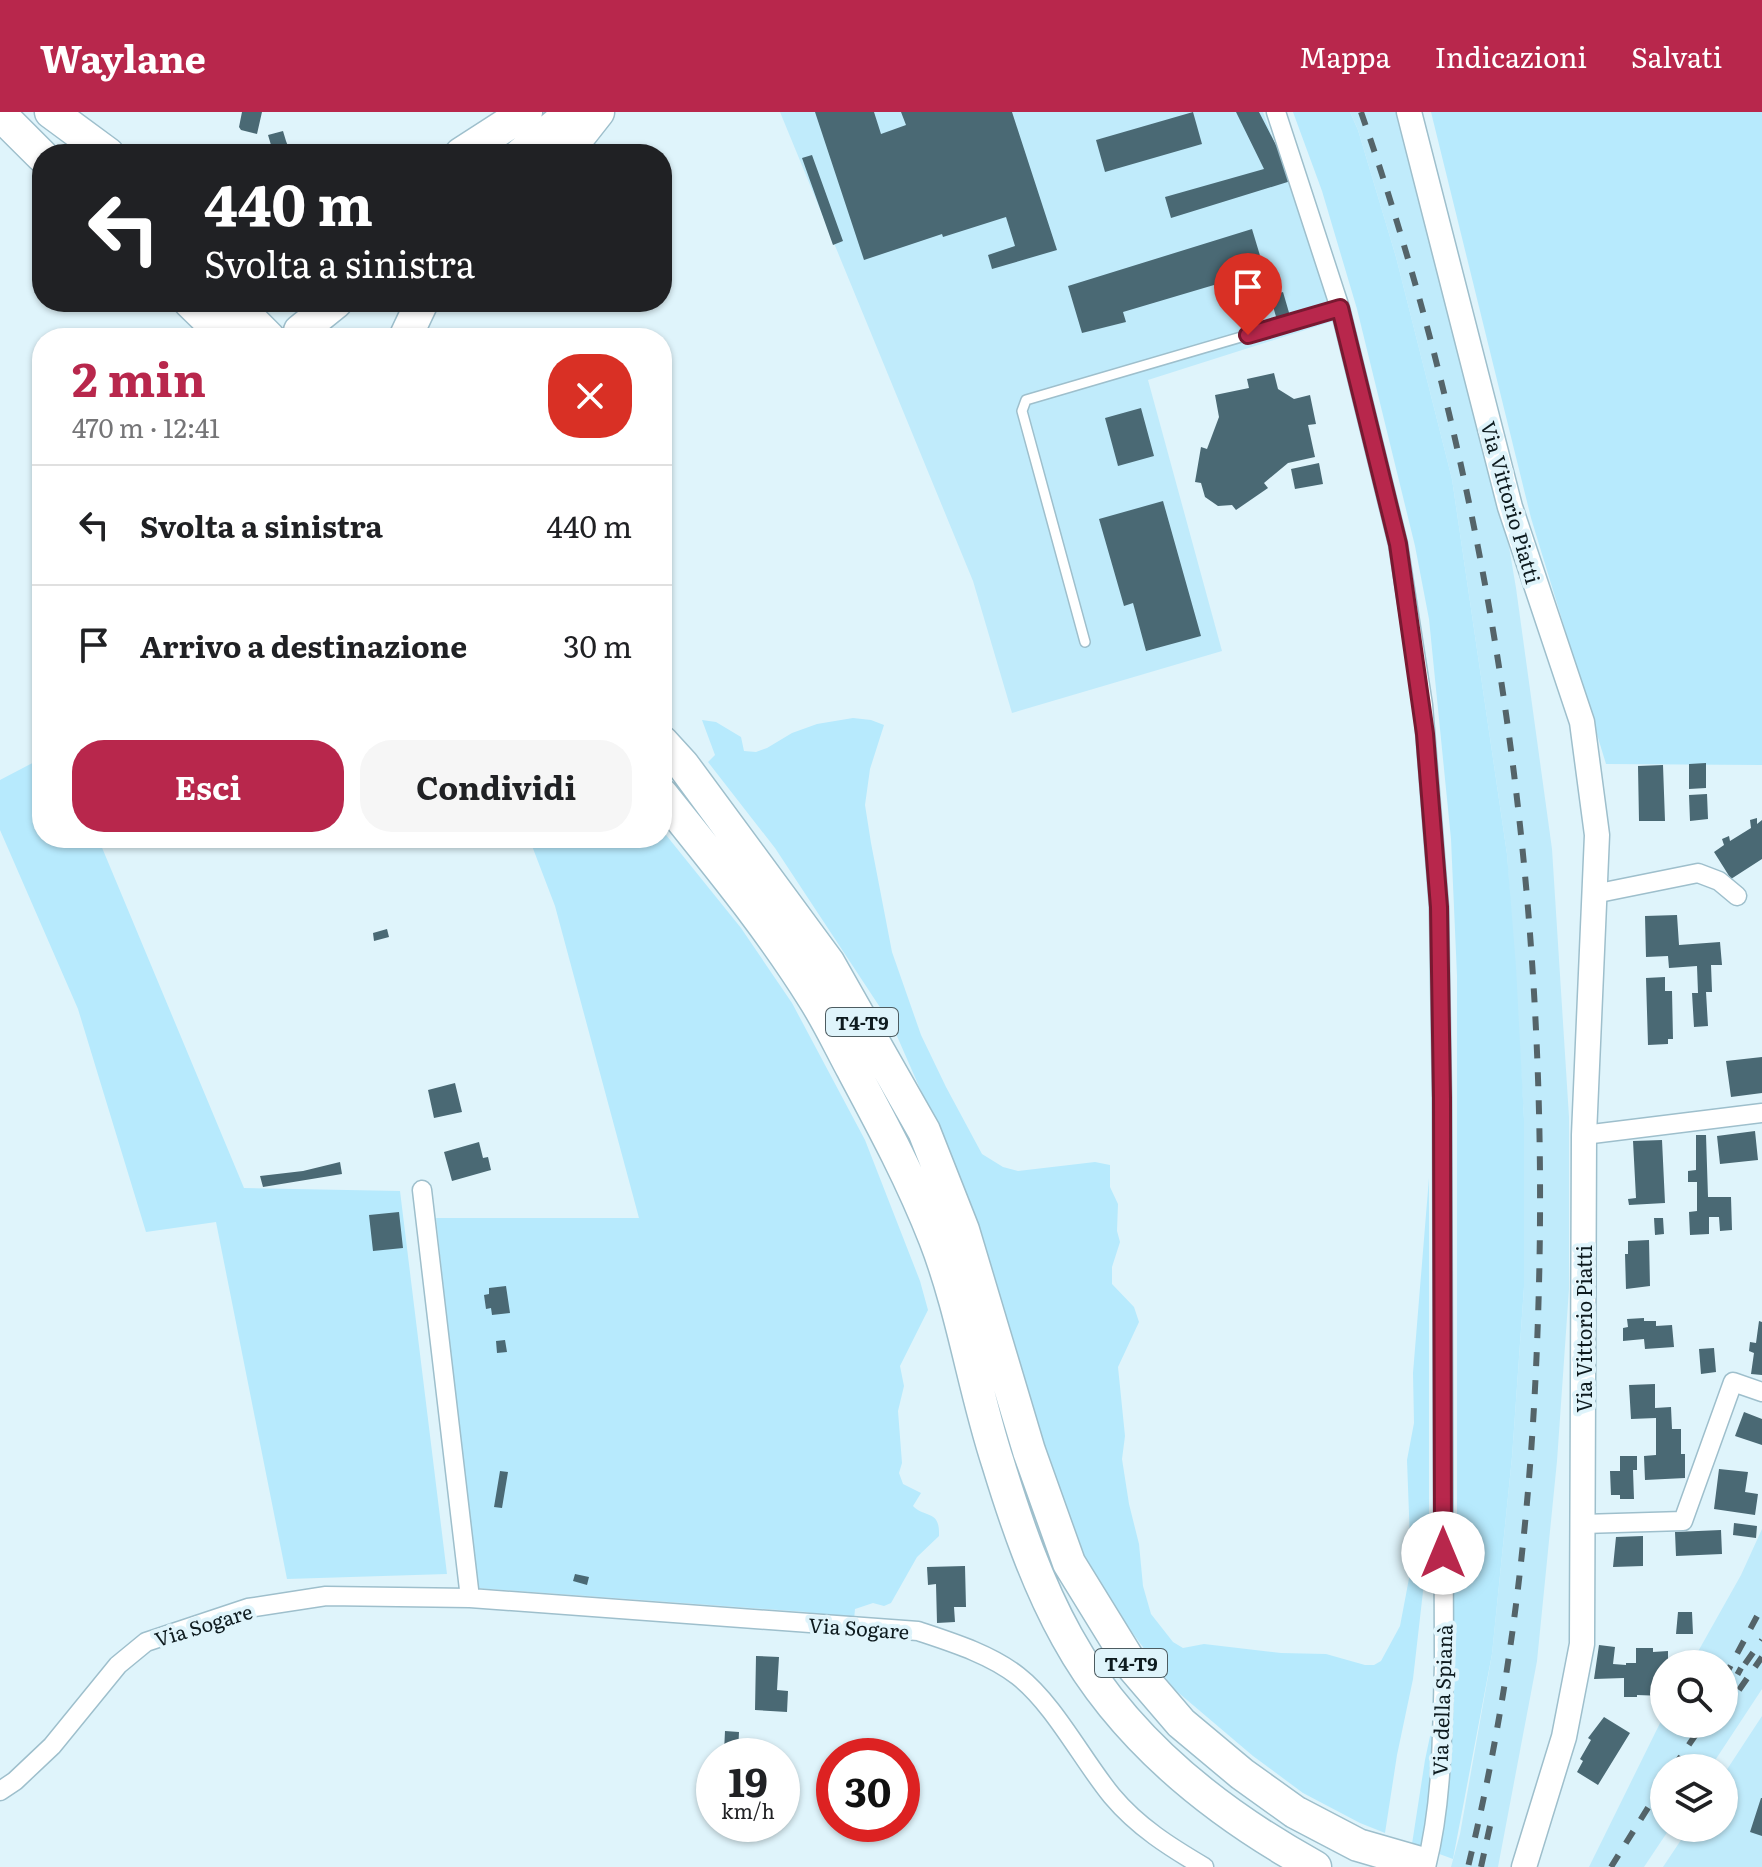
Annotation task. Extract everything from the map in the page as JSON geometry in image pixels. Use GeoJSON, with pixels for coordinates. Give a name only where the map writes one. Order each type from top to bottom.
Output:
{"type":"FeatureCollection","features":[{"type":"Feature","properties":{"kind":"highway"},"geometry":{"type":"LineString","coordinates":[[44,112],[76,144]]}},
{"type":"Feature","properties":{"kind":"highway"},"geometry":{"type":"LineString","coordinates":[[51,112],[94,144]]}},
{"type":"Feature","properties":{"kind":"highway"},"geometry":{"type":"LineString","coordinates":[[476,144],[526,112]]}},
{"type":"Feature","properties":{"kind":"highway"},"geometry":{"type":"LineString","coordinates":[[533,144],[572,112]]}},
{"type":"Feature","properties":{"kind":"highway"},"geometry":{"type":"LineString","coordinates":[[573,144],[598,112]]}},
{"type":"Feature","properties":{"kind":"highway"},"geometry":{"type":"LineString","coordinates":[[0,114],[32,146]]}},
{"type":"Feature","properties":{"kind":"highway"},"geometry":{"type":"LineString","coordinates":[[185,312],[198,328]]}},
{"type":"Feature","properties":{"kind":"highway"},"geometry":{"type":"LineString","coordinates":[[200,312],[217,328]]}},
{"type":"Feature","properties":{"kind":"highway"},"geometry":{"type":"LineString","coordinates":[[248,312],[273,328]]}},
{"type":"Feature","properties":{"kind":"highway"},"geometry":{"type":"LineString","coordinates":[[295,328],[320,312]]}},
{"type":"Feature","properties":{"kind":"highway","name":"T4-T9"},"geometry":{"type":"LineString","coordinates":[[672,753],[828,962],[924,1131],[963,1230],[1029,1451],[1069,1563],[1133,1667],[1181,1723],[1242,1774],[1295,1812],[1358,1845],[1421,1864]]}},
{"type":"Feature","properties":{"kind":"highway","name":"T4-T9"},"geometry":{"type":"LineString","coordinates":[[672,808],[749,904],[813,997],[903,1165],[936,1242],[997,1463],[1038,1577],[1068,1639],[1101,1688],[1139,1735],[1180,1777],[1226,1813],[1315,1867]]}},
{"type":"Feature","properties":{"kind":"highway","name":"T4-T9"},"geometry":{"type":"LineString","coordinates":[[672,817],[749,904]]}},
{"type":"Feature","properties":{"kind":"street","name":"Via della Spianà"},"geometry":{"type":"LineString","coordinates":[[1276,112],[1340,308],[1398,544],[1423,705],[1439,907],[1444,1663],[1433,1839],[1421,1864]]}},
{"type":"Feature","properties":{"kind":"street","name":"Via Vittorio Piatti"},"geometry":{"type":"LineString","coordinates":[[1409,112],[1510,507],[1582,722],[1597,835],[1584,1135],[1582,1644],[1564,1737],[1524,1867]]}},
{"type":"Feature","properties":{"kind":"street"},"geometry":{"type":"LineString","coordinates":[[1594,894],[1698,873],[1719,881],[1737,896]]}},
{"type":"Feature","properties":{"kind":"street"},"geometry":{"type":"LineString","coordinates":[[1584,1135],[1762,1113]]}},
{"type":"Feature","properties":{"kind":"street"},"geometry":{"type":"LineString","coordinates":[[422,1190],[470,1598]]}},
{"type":"Feature","properties":{"kind":"street"},"geometry":{"type":"LineString","coordinates":[[1583,1524],[1683,1521],[1733,1382],[1762,1392]]}},
{"type":"Feature","properties":{"kind":"street","name":"Via Sogare"},"geometry":{"type":"LineString","coordinates":[[0,1791],[52,1746],[118,1665],[146,1642],[248,1608],[326,1596],[470,1598],[918,1631],[943,1640],[980,1655],[1018,1676],[1041,1700],[1112,1797],[1139,1825],[1204,1867]]}},
{"type":"Feature","properties":{"kind":"lane"},"geometry":{"type":"LineString","coordinates":[[1085,642],[1022,411],[1026,400],[1340,308]]}},
{"type":"Feature","properties":{"kind":"shaded area"},"geometry":{"type":"Polygon","coordinates":[[[780,112],[1263,112],[1340,319],[1148,380],[1222,651],[1012,713],[973,581],[780,112]]]}},
{"type":"Feature","properties":{"kind":"shaded area"},"geometry":{"type":"Polygon","coordinates":[[[1293,112],[1350,112],[1396,257],[1452,479],[1507,854],[1524,1119],[1524,1287],[1512,1457],[1492,1654],[1453,1859],[1412,1844],[1441,1684],[1457,1540],[1457,976],[1451,839],[1429,619],[1415,546],[1357,309],[1322,191],[1293,112]]]}},
{"type":"Feature","properties":{"kind":"shaded area"},"geometry":{"type":"Polygon","coordinates":[[[1350,112],[1400,112],[1496,470],[1516,588],[1552,849],[1569,1117],[1569,1289],[1557,1461],[1537,1661],[1498,1867],[1451,1867],[1460,1834],[1492,1654],[1512,1457],[1524,1287],[1524,1119],[1507,854],[1452,479],[1396,257],[1350,112]]]}},
{"type":"Feature","properties":{"kind":"shaded area"},"geometry":{"type":"Polygon","coordinates":[[[1431,112],[1762,112],[1762,765],[1606,764],[1531,518],[1431,112]]]}},
{"type":"Feature","properties":{"kind":"shaded area"},"geometry":{"type":"Polygon","coordinates":[[[853,718],[884,725],[870,769],[865,805],[892,952],[921,1035],[982,1154],[1003,1167],[1018,1171],[1095,1162],[1110,1165],[1110,1187],[1118,1204],[1117,1231],[1120,1242],[1112,1267],[1112,1284],[1134,1307],[1139,1322],[1118,1367],[1125,1436],[1122,1459],[1139,1544],[1143,1586],[1151,1614],[1173,1642],[1183,1648],[1204,1644],[1281,1653],[1326,1654],[1374,1665],[1381,1661],[1400,1626],[1411,1568],[1407,1460],[1414,1423],[1413,1373],[1429,1178],[1429,1539],[1413,1679],[1385,1833],[1303,1793],[1253,1756],[1174,1689],[1117,1612],[1085,1560],[1063,1508],[953,1164],[893,1027],[775,848],[708,762],[715,755],[702,720],[716,722],[741,737],[744,751],[756,752],[817,724],[853,718]]]}},
{"type":"Feature","properties":{"kind":"shaded area"},"geometry":{"type":"Polygon","coordinates":[[[32,763],[32,848],[102,848],[244,1188],[400,1191],[447,1574],[287,1579],[216,1222],[146,1232],[78,1009],[0,830],[0,780],[32,763]]]}},
{"type":"Feature","properties":{"kind":"shaded area"},"geometry":{"type":"Polygon","coordinates":[[[672,842],[741,928],[792,1003],[865,1140],[920,1281],[928,1310],[900,1366],[904,1386],[898,1411],[902,1463],[899,1473],[903,1484],[921,1493],[913,1506],[935,1518],[939,1536],[917,1557],[891,1603],[884,1606],[873,1603],[855,1609],[854,1620],[806,1612],[476,1588],[436,1218],[639,1218],[555,906],[533,848],[672,848],[672,842]]]}},
{"type":"Feature","properties":{"kind":"shaded area"},"geometry":{"type":"Polygon","coordinates":[[[1762,1529],[1762,1689],[1738,1725],[1738,1650],[1699,1650],[1741,1575],[1762,1529]]]}},
{"type":"Feature","properties":{"kind":"shaded area"},"geometry":{"type":"Polygon","coordinates":[[[1762,1716],[1762,1867],[1663,1867],[1680,1842],[1738,1842],[1737,1754],[1762,1716]]]}},
{"type":"Feature","properties":{"kind":"shaded area"},"geometry":{"type":"Polygon","coordinates":[[[1653,1738],[1730,1738],[1719,1754],[1650,1754],[1650,1842],[1661,1842],[1644,1867],[1589,1867],[1653,1738]]]}},
{"type":"Feature","properties":{"kind":"building"},"geometry":{"type":"Polygon","coordinates":[[[242,112],[262,112],[257,134],[241,130],[242,112]]]}},
{"type":"Feature","properties":{"kind":"building"},"geometry":{"type":"Polygon","coordinates":[[[815,112],[874,112],[881,134],[906,125],[901,112],[1012,112],[1057,250],[992,269],[988,255],[1015,246],[1006,217],[864,260],[815,112]]]}},
{"type":"Feature","properties":{"kind":"building"},"geometry":{"type":"Polygon","coordinates":[[[1193,112],[1202,144],[1105,172],[1096,140],[1193,112]]]}},
{"type":"Feature","properties":{"kind":"building"},"geometry":{"type":"Polygon","coordinates":[[[1236,112],[1259,112],[1294,180],[1171,218],[1165,197],[1264,169],[1236,112]]]}},
{"type":"Feature","properties":{"kind":"building"},"geometry":{"type":"Polygon","coordinates":[[[283,131],[288,144],[271,144],[268,135],[283,131]]]}},
{"type":"Feature","properties":{"kind":"building"},"geometry":{"type":"Polygon","coordinates":[[[812,155],[843,241],[833,245],[802,158],[812,155]]]}},
{"type":"Feature","properties":{"kind":"building"},"geometry":{"type":"Polygon","coordinates":[[[1252,229],[1268,282],[1218,296],[1214,285],[1123,312],[1126,322],[1082,333],[1068,286],[1252,229]]]}},
{"type":"Feature","properties":{"kind":"building"},"geometry":{"type":"Polygon","coordinates":[[[1283,292],[1290,316],[1277,320],[1270,296],[1283,292]]]}},
{"type":"Feature","properties":{"kind":"building"},"geometry":{"type":"Polygon","coordinates":[[[1274,373],[1278,389],[1294,399],[1310,395],[1316,424],[1308,425],[1315,457],[1288,463],[1264,483],[1268,488],[1236,510],[1232,505],[1218,506],[1205,497],[1201,483],[1195,482],[1201,447],[1207,449],[1219,417],[1215,395],[1249,388],[1247,379],[1274,373]]]}},
{"type":"Feature","properties":{"kind":"building"},"geometry":{"type":"Polygon","coordinates":[[[1141,408],[1154,456],[1118,466],[1105,418],[1141,408]]]}},
{"type":"Feature","properties":{"kind":"building"},"geometry":{"type":"Polygon","coordinates":[[[1319,463],[1323,484],[1295,489],[1291,469],[1319,463]]]}},
{"type":"Feature","properties":{"kind":"building"},"geometry":{"type":"Polygon","coordinates":[[[1163,501],[1201,636],[1146,651],[1133,603],[1124,606],[1099,519],[1163,501]]]}},
{"type":"Feature","properties":{"kind":"building"},"geometry":{"type":"Polygon","coordinates":[[[1706,763],[1706,788],[1689,789],[1689,764],[1706,763]]]}},
{"type":"Feature","properties":{"kind":"building"},"geometry":{"type":"Polygon","coordinates":[[[1663,765],[1665,821],[1639,821],[1638,766],[1663,765]]]}},
{"type":"Feature","properties":{"kind":"building"},"geometry":{"type":"Polygon","coordinates":[[[1707,794],[1708,819],[1690,821],[1689,795],[1707,794]]]}},
{"type":"Feature","properties":{"kind":"building"},"geometry":{"type":"Polygon","coordinates":[[[1757,818],[1757,824],[1762,820],[1762,859],[1731,879],[1714,852],[1724,845],[1722,839],[1729,836],[1730,841],[1751,828],[1750,820],[1757,818]]]}},
{"type":"Feature","properties":{"kind":"building"},"geometry":{"type":"Polygon","coordinates":[[[1677,915],[1679,945],[1720,942],[1722,965],[1711,965],[1712,992],[1706,992],[1708,1026],[1694,1027],[1692,993],[1698,993],[1697,966],[1669,968],[1668,956],[1646,957],[1645,916],[1677,915]]]}},
{"type":"Feature","properties":{"kind":"building"},"geometry":{"type":"Polygon","coordinates":[[[387,929],[389,937],[374,941],[373,933],[387,929]]]}},
{"type":"Feature","properties":{"kind":"building"},"geometry":{"type":"Polygon","coordinates":[[[1665,977],[1665,991],[1672,991],[1673,1039],[1668,1039],[1668,1044],[1648,1045],[1646,978],[1665,977]]]}},
{"type":"Feature","properties":{"kind":"building"},"geometry":{"type":"Polygon","coordinates":[[[1762,1057],[1762,1093],[1731,1097],[1726,1061],[1762,1057]]]}},
{"type":"Feature","properties":{"kind":"building"},"geometry":{"type":"Polygon","coordinates":[[[455,1083],[462,1112],[434,1118],[428,1090],[455,1083]]]}},
{"type":"Feature","properties":{"kind":"building"},"geometry":{"type":"Polygon","coordinates":[[[1755,1131],[1758,1160],[1720,1164],[1717,1136],[1755,1131]]]}},
{"type":"Feature","properties":{"kind":"building"},"geometry":{"type":"Polygon","coordinates":[[[1696,1135],[1706,1135],[1708,1197],[1731,1197],[1732,1230],[1720,1231],[1719,1217],[1709,1217],[1709,1234],[1690,1235],[1689,1212],[1697,1211],[1697,1182],[1688,1182],[1688,1171],[1696,1170],[1696,1135]]]}},
{"type":"Feature","properties":{"kind":"building"},"geometry":{"type":"Polygon","coordinates":[[[1662,1140],[1665,1203],[1629,1205],[1628,1199],[1636,1198],[1633,1141],[1662,1140]]]}},
{"type":"Feature","properties":{"kind":"building"},"geometry":{"type":"Polygon","coordinates":[[[479,1142],[483,1158],[488,1157],[491,1170],[452,1181],[444,1152],[479,1142]]]}},
{"type":"Feature","properties":{"kind":"building"},"geometry":{"type":"Polygon","coordinates":[[[340,1162],[342,1174],[263,1187],[260,1176],[303,1171],[340,1162]]]}},
{"type":"Feature","properties":{"kind":"building"},"geometry":{"type":"Polygon","coordinates":[[[399,1212],[403,1248],[373,1251],[369,1215],[399,1212]]]}},
{"type":"Feature","properties":{"kind":"building"},"geometry":{"type":"Polygon","coordinates":[[[1654,1218],[1663,1218],[1664,1234],[1655,1235],[1654,1218]]]}},
{"type":"Feature","properties":{"kind":"building"},"geometry":{"type":"Polygon","coordinates":[[[1649,1240],[1650,1286],[1626,1289],[1625,1254],[1628,1254],[1628,1241],[1649,1240]]]}},
{"type":"Feature","properties":{"kind":"building"},"geometry":{"type":"Polygon","coordinates":[[[506,1286],[510,1313],[492,1315],[491,1308],[486,1309],[484,1295],[489,1294],[489,1288],[506,1286]]]}},
{"type":"Feature","properties":{"kind":"building"},"geometry":{"type":"Polygon","coordinates":[[[1644,1318],[1644,1321],[1656,1321],[1656,1326],[1672,1325],[1674,1347],[1645,1349],[1644,1339],[1623,1341],[1623,1328],[1628,1327],[1627,1319],[1644,1318]]]}},
{"type":"Feature","properties":{"kind":"building"},"geometry":{"type":"Polygon","coordinates":[[[1759,1321],[1762,1322],[1762,1375],[1751,1374],[1754,1353],[1749,1351],[1750,1342],[1756,1343],[1759,1321]]]}},
{"type":"Feature","properties":{"kind":"building"},"geometry":{"type":"Polygon","coordinates":[[[505,1340],[507,1352],[497,1353],[496,1341],[505,1340]]]}},
{"type":"Feature","properties":{"kind":"building"},"geometry":{"type":"Polygon","coordinates":[[[1714,1348],[1716,1372],[1701,1374],[1699,1349],[1714,1348]]]}},
{"type":"Feature","properties":{"kind":"building"},"geometry":{"type":"Polygon","coordinates":[[[1655,1384],[1655,1408],[1671,1407],[1672,1429],[1681,1429],[1685,1478],[1645,1480],[1644,1456],[1656,1455],[1656,1418],[1631,1419],[1629,1385],[1655,1384]]]}},
{"type":"Feature","properties":{"kind":"building"},"geometry":{"type":"Polygon","coordinates":[[[1744,1412],[1762,1419],[1762,1445],[1735,1436],[1744,1412]]]}},
{"type":"Feature","properties":{"kind":"building"},"geometry":{"type":"Polygon","coordinates":[[[1620,1456],[1637,1456],[1637,1470],[1633,1470],[1634,1499],[1611,1495],[1610,1471],[1620,1471],[1620,1456]]]}},
{"type":"Feature","properties":{"kind":"building"},"geometry":{"type":"Polygon","coordinates":[[[1719,1469],[1748,1472],[1745,1492],[1758,1494],[1755,1515],[1714,1509],[1719,1469]]]}},
{"type":"Feature","properties":{"kind":"building"},"geometry":{"type":"Polygon","coordinates":[[[500,1471],[508,1472],[502,1508],[494,1507],[500,1471]]]}},
{"type":"Feature","properties":{"kind":"building"},"geometry":{"type":"Polygon","coordinates":[[[1734,1523],[1757,1526],[1756,1538],[1733,1535],[1734,1523]]]}},
{"type":"Feature","properties":{"kind":"building"},"geometry":{"type":"Polygon","coordinates":[[[1721,1530],[1722,1554],[1676,1556],[1675,1532],[1721,1530]]]}},
{"type":"Feature","properties":{"kind":"building"},"geometry":{"type":"Polygon","coordinates":[[[1643,1536],[1643,1566],[1613,1567],[1616,1537],[1643,1536]]]}},
{"type":"Feature","properties":{"kind":"building"},"geometry":{"type":"Polygon","coordinates":[[[965,1566],[966,1607],[954,1607],[955,1622],[937,1623],[936,1584],[928,1585],[927,1567],[965,1566]]]}},
{"type":"Feature","properties":{"kind":"building"},"geometry":{"type":"Polygon","coordinates":[[[575,1574],[589,1577],[587,1585],[573,1581],[575,1574]]]}},
{"type":"Feature","properties":{"kind":"building"},"geometry":{"type":"Polygon","coordinates":[[[1678,1612],[1692,1612],[1693,1634],[1676,1634],[1678,1612]]]}},
{"type":"Feature","properties":{"kind":"building"},"geometry":{"type":"Polygon","coordinates":[[[1599,1645],[1615,1647],[1613,1664],[1626,1665],[1636,1663],[1636,1648],[1653,1648],[1650,1650],[1650,1695],[1624,1697],[1624,1678],[1594,1679],[1599,1645]]]}},
{"type":"Feature","properties":{"kind":"building"},"geometry":{"type":"Polygon","coordinates":[[[756,1656],[779,1657],[777,1690],[788,1691],[787,1712],[755,1710],[756,1656]]]}},
{"type":"Feature","properties":{"kind":"building"},"geometry":{"type":"Polygon","coordinates":[[[1604,1717],[1630,1733],[1598,1785],[1577,1772],[1583,1761],[1580,1759],[1591,1740],[1588,1738],[1604,1717]]]}},
{"type":"Feature","properties":{"kind":"building"},"geometry":{"type":"Polygon","coordinates":[[[725,1731],[739,1732],[739,1738],[725,1738],[725,1731]]]}},
{"type":"Feature","properties":{"kind":"building"},"geometry":{"type":"Polygon","coordinates":[[[1762,1798],[1762,1836],[1750,1832],[1762,1798]]]}},
{"type":"Feature","properties":{"kind":"railway"},"geometry":{"type":"LineString","coordinates":[[1361,112],[1408,258],[1447,406],[1480,555],[1505,707],[1523,859],[1535,1012],[1540,1165],[1538,1318],[1531,1457],[1508,1663],[1468,1867]]}},
{"type":"Feature","properties":{"kind":"railway"},"geometry":{"type":"LineString","coordinates":[[1738,1652],[1762,1607]]}},
{"type":"Feature","properties":{"kind":"railway"},"geometry":{"type":"LineString","coordinates":[[1745,1664],[1762,1640]]}},
{"type":"Feature","properties":{"kind":"railway"},"geometry":{"type":"LineString","coordinates":[[1739,1690],[1762,1657]]}},
{"type":"Feature","properties":{"kind":"railway"},"geometry":{"type":"LineString","coordinates":[[1738,1673],[1741,1668]]}},
{"type":"Feature","properties":{"kind":"railway"},"geometry":{"type":"LineString","coordinates":[[1683,1754],[1693,1738]]}},
{"type":"Feature","properties":{"kind":"railway"},"geometry":{"type":"LineString","coordinates":[[1611,1867],[1650,1804]]}},
{"type":"Feature","properties":{"kind":"railway"},"geometry":{"type":"LineString","coordinates":[[1481,1867],[1492,1817]]}},
{"type":"Feature","properties":{"kind":"route"},"geometry":{"type":"LineString","coordinates":[[1248,335],[1340,308],[1398,544],[1423,705],[1439,907],[1443,1553]]}}]}
